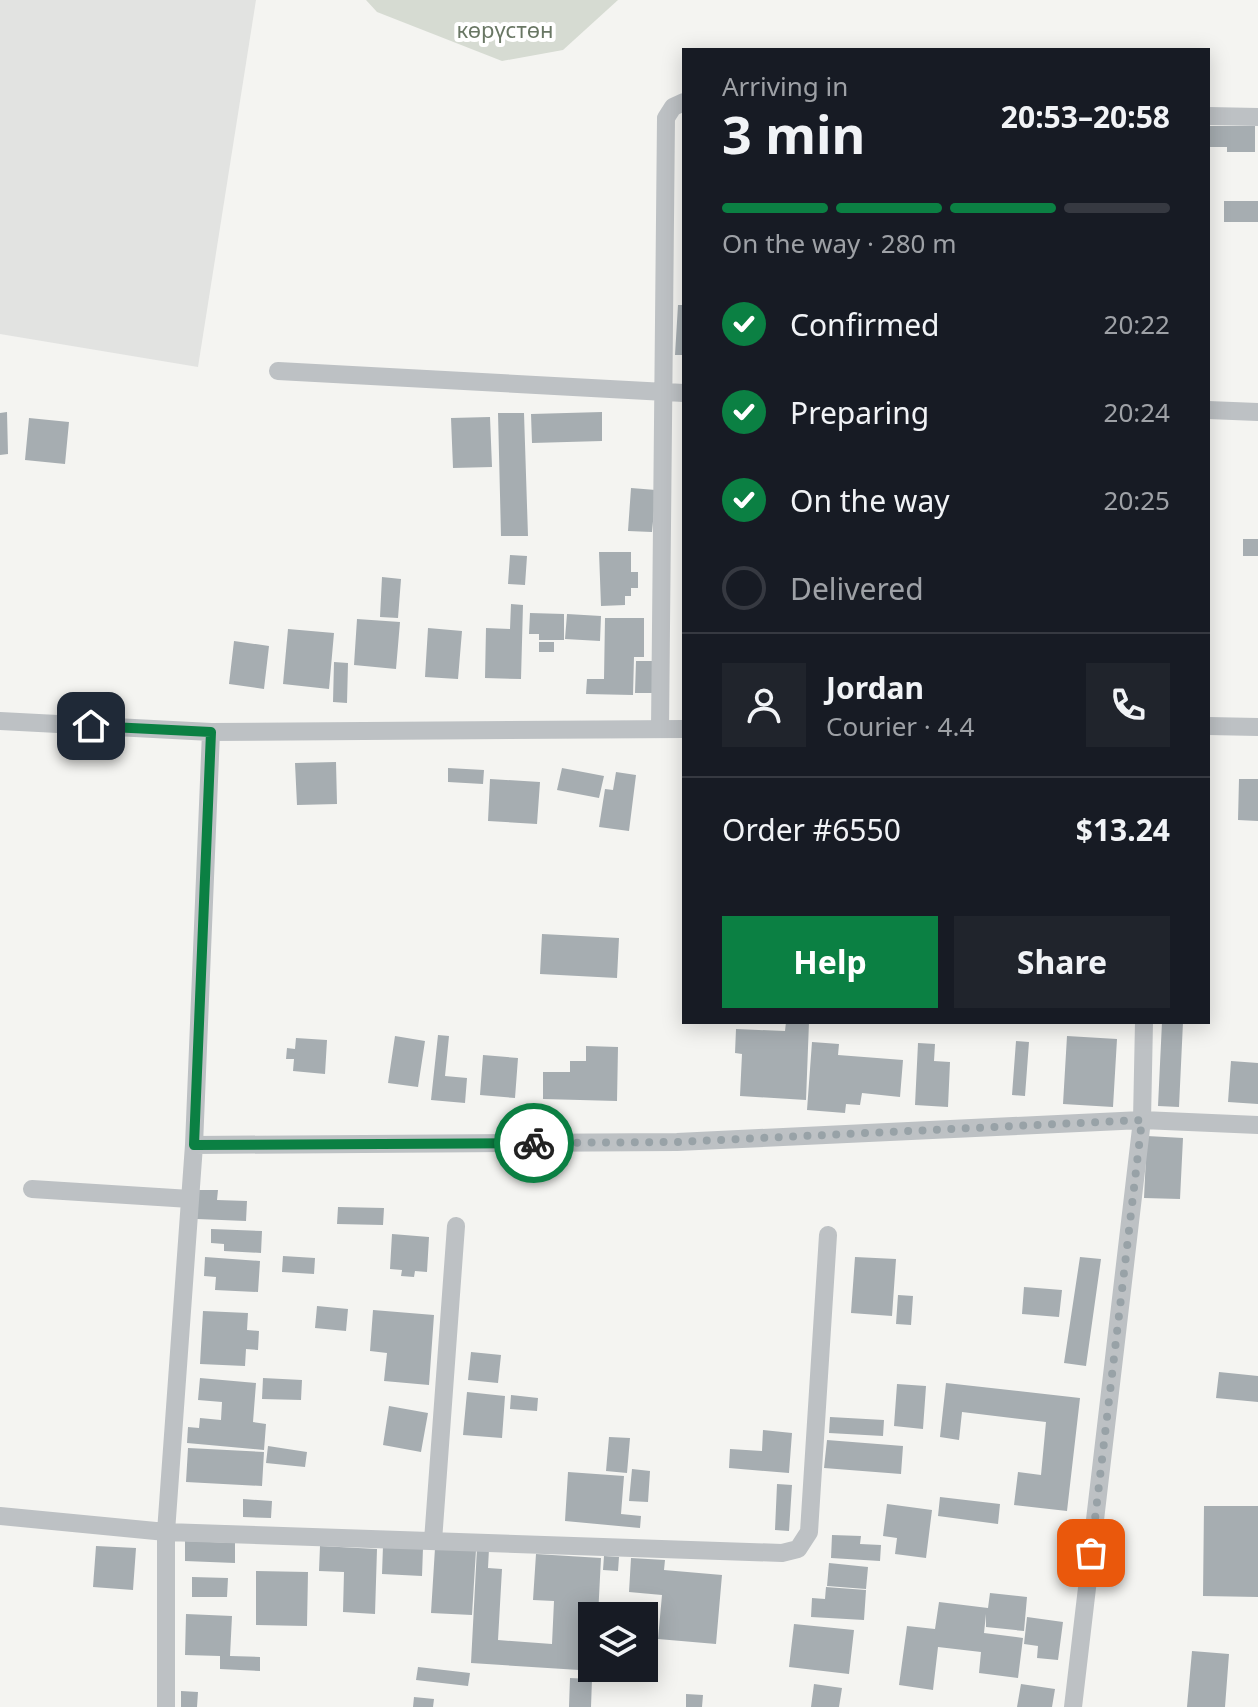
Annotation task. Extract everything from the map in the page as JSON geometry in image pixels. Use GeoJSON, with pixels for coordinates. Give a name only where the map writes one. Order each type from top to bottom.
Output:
{"type":"FeatureCollection","features":[{"type":"Feature","properties":{"kind":"street"},"geometry":{"type":"LineString","coordinates":[[660,729],[666,118],[673,107],[682,103]]}},
{"type":"Feature","properties":{"kind":"street"},"geometry":{"type":"LineString","coordinates":[[1210,116],[1258,117]]}},
{"type":"Feature","properties":{"kind":"street"},"geometry":{"type":"LineString","coordinates":[[278,371],[682,393]]}},
{"type":"Feature","properties":{"kind":"street"},"geometry":{"type":"LineString","coordinates":[[1210,410],[1258,412]]}},
{"type":"Feature","properties":{"kind":"street"},"geometry":{"type":"LineString","coordinates":[[0,721],[211,732],[682,729]]}},
{"type":"Feature","properties":{"kind":"street"},"geometry":{"type":"LineString","coordinates":[[1210,726],[1258,727]]}},
{"type":"Feature","properties":{"kind":"street"},"geometry":{"type":"LineString","coordinates":[[166,1707],[166,1532],[194,1145],[211,732]]}},
{"type":"Feature","properties":{"kind":"street"},"geometry":{"type":"LineString","coordinates":[[1073,1707],[1142,1120],[1144,1024]]}},
{"type":"Feature","properties":{"kind":"street"},"geometry":{"type":"LineString","coordinates":[[194,1145],[677,1142],[1142,1120],[1258,1125]]}},
{"type":"Feature","properties":{"kind":"street"},"geometry":{"type":"LineString","coordinates":[[32,1189],[190,1199]]}},
{"type":"Feature","properties":{"kind":"street"},"geometry":{"type":"LineString","coordinates":[[433,1541],[456,1226]]}},
{"type":"Feature","properties":{"kind":"street"},"geometry":{"type":"LineString","coordinates":[[0,1516],[166,1532],[782,1553],[798,1549],[809,1532],[828,1235]]}},
{"type":"Feature","properties":{"kind":"shaded area"},"geometry":{"type":"Polygon","coordinates":[[[0,0],[256,0],[198,367],[0,334],[0,0]]]}},
{"type":"Feature","properties":{"kind":"green space","name":"көрүстөн"},"geometry":{"type":"Polygon","coordinates":[[[366,0],[618,0],[563,50],[502,61],[377,12],[366,0]]]}},
{"type":"Feature","properties":{"kind":"building"},"geometry":{"type":"Polygon","coordinates":[[[1210,126],[1255,126],[1255,152],[1227,152],[1227,147],[1210,147],[1210,126]]]}},
{"type":"Feature","properties":{"kind":"building"},"geometry":{"type":"Polygon","coordinates":[[[1224,201],[1258,201],[1258,222],[1224,222],[1224,201]]]}},
{"type":"Feature","properties":{"kind":"building"},"geometry":{"type":"Polygon","coordinates":[[[678,305],[682,305],[682,355],[675,355],[678,305]]]}},
{"type":"Feature","properties":{"kind":"building"},"geometry":{"type":"Polygon","coordinates":[[[7,412],[8,454],[0,455],[0,413],[7,412]]]}},
{"type":"Feature","properties":{"kind":"building"},"geometry":{"type":"Polygon","coordinates":[[[602,412],[602,441],[532,443],[531,414],[602,412]]]}},
{"type":"Feature","properties":{"kind":"building"},"geometry":{"type":"Polygon","coordinates":[[[498,413],[524,413],[528,536],[501,536],[498,413]]]}},
{"type":"Feature","properties":{"kind":"building"},"geometry":{"type":"Polygon","coordinates":[[[490,417],[492,467],[453,468],[451,418],[490,417]]]}},
{"type":"Feature","properties":{"kind":"building"},"geometry":{"type":"Polygon","coordinates":[[[29,418],[69,422],[65,464],[25,460],[29,418]]]}},
{"type":"Feature","properties":{"kind":"building"},"geometry":{"type":"Polygon","coordinates":[[[631,488],[656,490],[652,532],[628,531],[631,488]]]}},
{"type":"Feature","properties":{"kind":"building"},"geometry":{"type":"Polygon","coordinates":[[[1243,539],[1258,539],[1258,556],[1243,556],[1243,539]]]}},
{"type":"Feature","properties":{"kind":"building"},"geometry":{"type":"Polygon","coordinates":[[[599,552],[631,552],[631,572],[638,572],[638,588],[631,588],[631,596],[625,596],[625,605],[601,606],[599,552]]]}},
{"type":"Feature","properties":{"kind":"building"},"geometry":{"type":"Polygon","coordinates":[[[510,555],[527,556],[525,585],[508,584],[510,555]]]}},
{"type":"Feature","properties":{"kind":"building"},"geometry":{"type":"Polygon","coordinates":[[[382,577],[401,579],[398,618],[380,617],[382,577]]]}},
{"type":"Feature","properties":{"kind":"building"},"geometry":{"type":"Polygon","coordinates":[[[511,604],[523,605],[521,679],[485,678],[486,628],[510,629],[511,604]]]}},
{"type":"Feature","properties":{"kind":"building"},"geometry":{"type":"Polygon","coordinates":[[[530,613],[564,614],[564,640],[539,640],[539,634],[529,634],[530,613]]]}},
{"type":"Feature","properties":{"kind":"building"},"geometry":{"type":"Polygon","coordinates":[[[567,614],[601,616],[600,641],[565,639],[567,614]]]}},
{"type":"Feature","properties":{"kind":"building"},"geometry":{"type":"Polygon","coordinates":[[[605,618],[644,618],[644,657],[634,657],[633,695],[586,694],[587,679],[604,679],[605,618]]]}},
{"type":"Feature","properties":{"kind":"building"},"geometry":{"type":"Polygon","coordinates":[[[357,619],[400,622],[396,669],[354,665],[357,619]]]}},
{"type":"Feature","properties":{"kind":"building"},"geometry":{"type":"Polygon","coordinates":[[[428,628],[462,631],[458,679],[425,677],[428,628]]]}},
{"type":"Feature","properties":{"kind":"building"},"geometry":{"type":"Polygon","coordinates":[[[288,629],[334,633],[329,689],[283,684],[288,629]]]}},
{"type":"Feature","properties":{"kind":"building"},"geometry":{"type":"Polygon","coordinates":[[[234,641],[269,646],[264,689],[229,684],[234,641]]]}},
{"type":"Feature","properties":{"kind":"building"},"geometry":{"type":"Polygon","coordinates":[[[539,642],[554,642],[554,652],[539,652],[539,642]]]}},
{"type":"Feature","properties":{"kind":"building"},"geometry":{"type":"Polygon","coordinates":[[[636,661],[653,661],[652,693],[635,693],[636,661]]]}},
{"type":"Feature","properties":{"kind":"building"},"geometry":{"type":"Polygon","coordinates":[[[334,662],[348,663],[347,703],[333,702],[334,662]]]}},
{"type":"Feature","properties":{"kind":"building"},"geometry":{"type":"Polygon","coordinates":[[[336,762],[337,804],[297,805],[295,763],[336,762]]]}},
{"type":"Feature","properties":{"kind":"building"},"geometry":{"type":"Polygon","coordinates":[[[448,768],[484,770],[483,784],[448,782],[448,768]]]}},
{"type":"Feature","properties":{"kind":"building"},"geometry":{"type":"Polygon","coordinates":[[[562,768],[604,776],[599,798],[557,790],[562,768]]]}},
{"type":"Feature","properties":{"kind":"building"},"geometry":{"type":"Polygon","coordinates":[[[616,772],[636,775],[629,831],[599,827],[605,789],[613,790],[616,772]]]}},
{"type":"Feature","properties":{"kind":"building"},"geometry":{"type":"Polygon","coordinates":[[[490,779],[540,782],[537,824],[488,821],[490,779]]]}},
{"type":"Feature","properties":{"kind":"building"},"geometry":{"type":"Polygon","coordinates":[[[1239,779],[1258,779],[1258,821],[1238,820],[1239,779]]]}},
{"type":"Feature","properties":{"kind":"building"},"geometry":{"type":"Polygon","coordinates":[[[542,934],[619,938],[617,978],[540,974],[542,934]]]}},
{"type":"Feature","properties":{"kind":"building"},"geometry":{"type":"Polygon","coordinates":[[[786,1024],[809,1024],[806,1100],[740,1096],[742,1054],[735,1053],[736,1029],[785,1031],[786,1024]]]}},
{"type":"Feature","properties":{"kind":"building"},"geometry":{"type":"Polygon","coordinates":[[[1162,1024],[1183,1024],[1179,1107],[1158,1106],[1162,1024]]]}},
{"type":"Feature","properties":{"kind":"building"},"geometry":{"type":"Polygon","coordinates":[[[438,1035],[449,1036],[445,1076],[467,1078],[465,1103],[431,1100],[438,1035]]]}},
{"type":"Feature","properties":{"kind":"building"},"geometry":{"type":"Polygon","coordinates":[[[395,1036],[425,1041],[418,1087],[388,1083],[395,1036]]]}},
{"type":"Feature","properties":{"kind":"building"},"geometry":{"type":"Polygon","coordinates":[[[1067,1036],[1117,1039],[1113,1107],[1063,1104],[1067,1036]]]}},
{"type":"Feature","properties":{"kind":"building"},"geometry":{"type":"Polygon","coordinates":[[[296,1038],[327,1040],[325,1074],[293,1071],[294,1059],[286,1059],[287,1048],[295,1049],[296,1038]]]}},
{"type":"Feature","properties":{"kind":"building"},"geometry":{"type":"Polygon","coordinates":[[[1016,1041],[1029,1042],[1025,1096],[1012,1095],[1016,1041]]]}},
{"type":"Feature","properties":{"kind":"building"},"geometry":{"type":"Polygon","coordinates":[[[812,1042],[839,1044],[838,1055],[903,1060],[900,1097],[862,1093],[860,1105],[846,1104],[845,1113],[807,1110],[812,1042]]]}},
{"type":"Feature","properties":{"kind":"building"},"geometry":{"type":"Polygon","coordinates":[[[918,1043],[935,1044],[934,1061],[950,1062],[948,1107],[915,1105],[918,1043]]]}},
{"type":"Feature","properties":{"kind":"building"},"geometry":{"type":"Polygon","coordinates":[[[586,1046],[618,1047],[617,1101],[543,1099],[543,1072],[570,1072],[570,1061],[586,1061],[586,1046]]]}},
{"type":"Feature","properties":{"kind":"building"},"geometry":{"type":"Polygon","coordinates":[[[483,1055],[518,1058],[515,1098],[480,1095],[483,1055]]]}},
{"type":"Feature","properties":{"kind":"building"},"geometry":{"type":"Polygon","coordinates":[[[1231,1061],[1258,1063],[1258,1104],[1228,1102],[1231,1061]]]}},
{"type":"Feature","properties":{"kind":"building"},"geometry":{"type":"Polygon","coordinates":[[[1147,1136],[1183,1138],[1180,1199],[1144,1198],[1147,1136]]]}},
{"type":"Feature","properties":{"kind":"building"},"geometry":{"type":"Polygon","coordinates":[[[198,1190],[218,1190],[217,1200],[247,1201],[246,1221],[197,1219],[198,1190]]]}},
{"type":"Feature","properties":{"kind":"building"},"geometry":{"type":"Polygon","coordinates":[[[338,1207],[384,1208],[383,1225],[337,1224],[338,1207]]]}},
{"type":"Feature","properties":{"kind":"building"},"geometry":{"type":"Polygon","coordinates":[[[211,1229],[262,1231],[261,1253],[224,1251],[224,1244],[211,1243],[211,1229]]]}},
{"type":"Feature","properties":{"kind":"building"},"geometry":{"type":"Polygon","coordinates":[[[392,1234],[429,1237],[427,1272],[415,1271],[414,1277],[401,1276],[402,1270],[390,1269],[392,1234]]]}},
{"type":"Feature","properties":{"kind":"building"},"geometry":{"type":"Polygon","coordinates":[[[283,1256],[315,1258],[314,1274],[282,1272],[283,1256]]]}},
{"type":"Feature","properties":{"kind":"building"},"geometry":{"type":"Polygon","coordinates":[[[205,1257],[260,1261],[258,1292],[215,1290],[216,1277],[204,1276],[205,1257]]]}},
{"type":"Feature","properties":{"kind":"building"},"geometry":{"type":"Polygon","coordinates":[[[855,1257],[896,1259],[892,1316],[851,1313],[855,1257]]]}},
{"type":"Feature","properties":{"kind":"building"},"geometry":{"type":"Polygon","coordinates":[[[1080,1257],[1101,1259],[1086,1366],[1064,1363],[1080,1257]]]}},
{"type":"Feature","properties":{"kind":"building"},"geometry":{"type":"Polygon","coordinates":[[[1024,1287],[1062,1290],[1059,1317],[1022,1314],[1024,1287]]]}},
{"type":"Feature","properties":{"kind":"building"},"geometry":{"type":"Polygon","coordinates":[[[898,1295],[913,1296],[911,1325],[896,1324],[898,1295]]]}},
{"type":"Feature","properties":{"kind":"building"},"geometry":{"type":"Polygon","coordinates":[[[317,1306],[348,1309],[346,1331],[315,1328],[317,1306]]]}},
{"type":"Feature","properties":{"kind":"building"},"geometry":{"type":"Polygon","coordinates":[[[373,1310],[434,1315],[429,1385],[384,1381],[387,1353],[370,1351],[373,1310]]]}},
{"type":"Feature","properties":{"kind":"building"},"geometry":{"type":"Polygon","coordinates":[[[203,1311],[248,1313],[247,1330],[259,1331],[258,1350],[246,1349],[245,1366],[200,1364],[203,1311]]]}},
{"type":"Feature","properties":{"kind":"building"},"geometry":{"type":"Polygon","coordinates":[[[471,1352],[501,1355],[498,1383],[468,1380],[471,1352]]]}},
{"type":"Feature","properties":{"kind":"building"},"geometry":{"type":"Polygon","coordinates":[[[1219,1372],[1258,1376],[1258,1402],[1216,1398],[1219,1372]]]}},
{"type":"Feature","properties":{"kind":"building"},"geometry":{"type":"Polygon","coordinates":[[[200,1378],[256,1383],[253,1422],[266,1424],[264,1450],[187,1443],[188,1427],[199,1428],[200,1418],[221,1420],[222,1402],[198,1400],[200,1378]]]}},
{"type":"Feature","properties":{"kind":"building"},"geometry":{"type":"Polygon","coordinates":[[[263,1378],[302,1380],[301,1400],[262,1399],[263,1378]]]}},
{"type":"Feature","properties":{"kind":"building"},"geometry":{"type":"Polygon","coordinates":[[[946,1383],[1080,1398],[1067,1511],[1014,1505],[1018,1472],[1041,1475],[1046,1422],[962,1412],[959,1440],[940,1437],[946,1383]]]}},
{"type":"Feature","properties":{"kind":"building"},"geometry":{"type":"Polygon","coordinates":[[[897,1384],[926,1386],[923,1429],[894,1426],[897,1384]]]}},
{"type":"Feature","properties":{"kind":"building"},"geometry":{"type":"Polygon","coordinates":[[[467,1392],[505,1396],[502,1438],[463,1435],[467,1392]]]}},
{"type":"Feature","properties":{"kind":"building"},"geometry":{"type":"Polygon","coordinates":[[[511,1395],[538,1398],[537,1411],[510,1409],[511,1395]]]}},
{"type":"Feature","properties":{"kind":"building"},"geometry":{"type":"Polygon","coordinates":[[[389,1406],[428,1413],[421,1452],[383,1445],[389,1406]]]}},
{"type":"Feature","properties":{"kind":"building"},"geometry":{"type":"Polygon","coordinates":[[[830,1417],[884,1420],[883,1436],[829,1433],[830,1417]]]}},
{"type":"Feature","properties":{"kind":"building"},"geometry":{"type":"Polygon","coordinates":[[[763,1430],[792,1433],[789,1473],[729,1468],[730,1449],[762,1451],[763,1430]]]}},
{"type":"Feature","properties":{"kind":"building"},"geometry":{"type":"Polygon","coordinates":[[[609,1437],[630,1438],[627,1473],[606,1471],[609,1437]]]}},
{"type":"Feature","properties":{"kind":"building"},"geometry":{"type":"Polygon","coordinates":[[[827,1440],[903,1446],[901,1474],[824,1468],[827,1440]]]}},
{"type":"Feature","properties":{"kind":"building"},"geometry":{"type":"Polygon","coordinates":[[[268,1446],[307,1452],[305,1467],[266,1463],[268,1446]]]}},
{"type":"Feature","properties":{"kind":"building"},"geometry":{"type":"Polygon","coordinates":[[[188,1448],[264,1452],[262,1486],[186,1482],[188,1448]]]}},
{"type":"Feature","properties":{"kind":"building"},"geometry":{"type":"Polygon","coordinates":[[[632,1469],[650,1471],[648,1502],[629,1501],[632,1469]]]}},
{"type":"Feature","properties":{"kind":"building"},"geometry":{"type":"Polygon","coordinates":[[[568,1472],[624,1476],[621,1514],[641,1516],[640,1528],[565,1521],[568,1472]]]}},
{"type":"Feature","properties":{"kind":"building"},"geometry":{"type":"Polygon","coordinates":[[[777,1484],[792,1485],[789,1531],[775,1530],[777,1484]]]}},
{"type":"Feature","properties":{"kind":"building"},"geometry":{"type":"Polygon","coordinates":[[[940,1497],[1000,1504],[998,1524],[938,1516],[940,1497]]]}},
{"type":"Feature","properties":{"kind":"building"},"geometry":{"type":"Polygon","coordinates":[[[243,1499],[272,1501],[271,1518],[243,1517],[243,1499]]]}},
{"type":"Feature","properties":{"kind":"building"},"geometry":{"type":"Polygon","coordinates":[[[887,1504],[932,1510],[926,1558],[895,1554],[897,1538],[883,1536],[887,1504]]]}},
{"type":"Feature","properties":{"kind":"building"},"geometry":{"type":"Polygon","coordinates":[[[1204,1506],[1258,1506],[1258,1597],[1203,1596],[1204,1506]]]}},
{"type":"Feature","properties":{"kind":"building"},"geometry":{"type":"Polygon","coordinates":[[[832,1535],[861,1536],[860,1544],[881,1545],[880,1561],[831,1558],[832,1535]]]}},
{"type":"Feature","properties":{"kind":"building"},"geometry":{"type":"Polygon","coordinates":[[[185,1541],[235,1543],[235,1563],[185,1561],[185,1541]]]}},
{"type":"Feature","properties":{"kind":"building"},"geometry":{"type":"Polygon","coordinates":[[[96,1546],[136,1548],[133,1590],[93,1587],[96,1546]]]}},
{"type":"Feature","properties":{"kind":"building"},"geometry":{"type":"Polygon","coordinates":[[[320,1546],[377,1549],[375,1614],[343,1612],[344,1572],[319,1571],[320,1546]]]}},
{"type":"Feature","properties":{"kind":"building"},"geometry":{"type":"Polygon","coordinates":[[[383,1546],[423,1548],[422,1576],[382,1574],[383,1546]]]}},
{"type":"Feature","properties":{"kind":"building"},"geometry":{"type":"Polygon","coordinates":[[[435,1548],[476,1550],[472,1615],[431,1613],[435,1548]]]}},
{"type":"Feature","properties":{"kind":"building"},"geometry":{"type":"Polygon","coordinates":[[[477,1548],[489,1549],[488,1568],[502,1569],[498,1640],[552,1644],[554,1601],[533,1600],[536,1554],[601,1558],[599,1602],[578,1602],[578,1670],[471,1663],[477,1548]]]}},
{"type":"Feature","properties":{"kind":"building"},"geometry":{"type":"Polygon","coordinates":[[[604,1556],[619,1557],[618,1571],[603,1570],[604,1556]]]}},
{"type":"Feature","properties":{"kind":"building"},"geometry":{"type":"Polygon","coordinates":[[[631,1558],[665,1560],[664,1570],[722,1575],[716,1644],[658,1639],[662,1595],[629,1592],[631,1558]]]}},
{"type":"Feature","properties":{"kind":"building"},"geometry":{"type":"Polygon","coordinates":[[[829,1563],[868,1567],[866,1589],[827,1586],[829,1563]]]}},
{"type":"Feature","properties":{"kind":"building"},"geometry":{"type":"Polygon","coordinates":[[[256,1571],[308,1572],[307,1626],[256,1625],[256,1571]]]}},
{"type":"Feature","properties":{"kind":"building"},"geometry":{"type":"Polygon","coordinates":[[[192,1577],[228,1578],[227,1597],[192,1597],[192,1577]]]}},
{"type":"Feature","properties":{"kind":"building"},"geometry":{"type":"Polygon","coordinates":[[[826,1587],[866,1590],[864,1620],[811,1617],[812,1598],[825,1599],[826,1587]]]}},
{"type":"Feature","properties":{"kind":"building"},"geometry":{"type":"Polygon","coordinates":[[[990,1593],[1027,1597],[1024,1631],[986,1627],[986,1614],[984,1633],[1023,1638],[1018,1678],[979,1673],[981,1652],[938,1647],[933,1690],[899,1685],[907,1626],[935,1629],[939,1602],[988,1608],[990,1593]]]}},
{"type":"Feature","properties":{"kind":"building"},"geometry":{"type":"Polygon","coordinates":[[[186,1614],[232,1616],[230,1656],[260,1657],[260,1671],[220,1669],[220,1656],[185,1655],[186,1614]]]}},
{"type":"Feature","properties":{"kind":"building"},"geometry":{"type":"Polygon","coordinates":[[[1027,1617],[1063,1622],[1058,1660],[1037,1658],[1038,1646],[1024,1644],[1027,1617]]]}},
{"type":"Feature","properties":{"kind":"building"},"geometry":{"type":"Polygon","coordinates":[[[794,1624],[854,1630],[849,1674],[789,1667],[794,1624]]]}},
{"type":"Feature","properties":{"kind":"building"},"geometry":{"type":"Polygon","coordinates":[[[1192,1651],[1229,1654],[1225,1707],[1187,1707],[1192,1651]]]}},
{"type":"Feature","properties":{"kind":"building"},"geometry":{"type":"Polygon","coordinates":[[[418,1667],[470,1673],[468,1686],[416,1680],[418,1667]]]}},
{"type":"Feature","properties":{"kind":"building"},"geometry":{"type":"Polygon","coordinates":[[[570,1678],[578,1678],[578,1682],[592,1682],[591,1707],[569,1707],[570,1678]]]}},
{"type":"Feature","properties":{"kind":"building"},"geometry":{"type":"Polygon","coordinates":[[[814,1684],[842,1688],[839,1707],[811,1707],[814,1684]]]}},
{"type":"Feature","properties":{"kind":"building"},"geometry":{"type":"Polygon","coordinates":[[[1021,1684],[1055,1689],[1052,1707],[1017,1707],[1021,1684]]]}},
{"type":"Feature","properties":{"kind":"building"},"geometry":{"type":"Polygon","coordinates":[[[181,1691],[198,1692],[197,1707],[181,1707],[181,1691]]]}},
{"type":"Feature","properties":{"kind":"building"},"geometry":{"type":"Polygon","coordinates":[[[686,1694],[703,1695],[702,1707],[686,1707],[686,1694]]]}},
{"type":"Feature","properties":{"kind":"building"},"geometry":{"type":"Polygon","coordinates":[[[414,1697],[434,1699],[433,1707],[413,1707],[414,1697]]]}},
{"type":"Feature","properties":{"kind":"way so far"},"geometry":{"type":"LineString","coordinates":[[534,1143],[677,1142],[1142,1120],[1091,1553]]}},
{"type":"Feature","properties":{"kind":"route"},"geometry":{"type":"LineString","coordinates":[[91,726],[211,732],[194,1145],[534,1143]]}}]}
